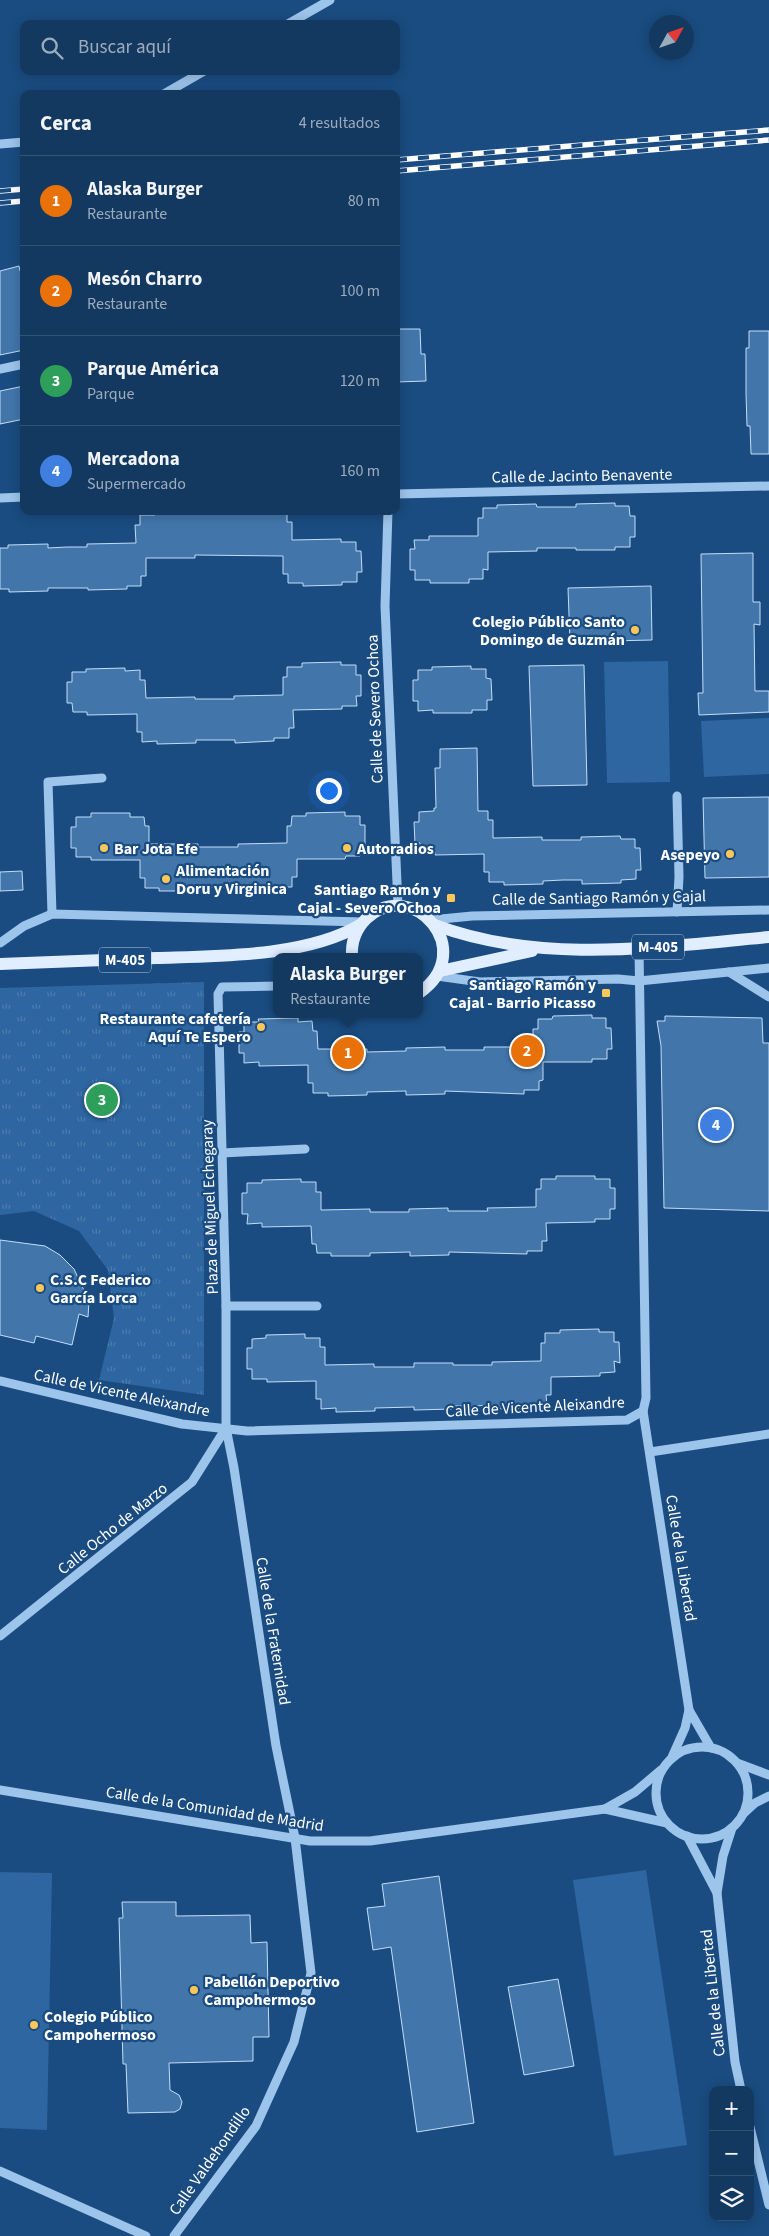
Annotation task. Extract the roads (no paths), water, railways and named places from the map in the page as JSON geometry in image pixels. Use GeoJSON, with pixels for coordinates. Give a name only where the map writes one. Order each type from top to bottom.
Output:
{"type":"FeatureCollection","features":[{"type":"Feature","properties":{"kind":"main road","name":"M-405"},"geometry":{"type":"LineString","coordinates":[[0,964],[251,954],[292,948],[344,935],[362,924],[371,914],[384,908],[398,906],[416,910],[433,922],[459,934],[494,942],[546,949],[639,949],[769,937]]}},
{"type":"Feature","properties":{"kind":"main road"},"geometry":{"type":"LineString","coordinates":[[433,922],[441,935],[444,947],[444,959],[439,974]]}},
{"type":"Feature","properties":{"kind":"main road"},"geometry":{"type":"LineString","coordinates":[[352,953],[354,937],[362,924]]}},
{"type":"Feature","properties":{"kind":"main road","name":"M-405"},"geometry":{"type":"LineString","coordinates":[[423,989],[439,974],[469,963],[546,949]]}},
{"type":"Feature","properties":{"kind":"main road","name":"M-405"},"geometry":{"type":"LineString","coordinates":[[251,954],[273,958]]}},
{"type":"Feature","properties":{"kind":"street"},"geometry":{"type":"LineString","coordinates":[[295,20],[330,0]]}},
{"type":"Feature","properties":{"kind":"street"},"geometry":{"type":"LineString","coordinates":[[171,90],[197,75]]}},
{"type":"Feature","properties":{"kind":"street"},"geometry":{"type":"LineString","coordinates":[[0,144],[20,142]]}},
{"type":"Feature","properties":{"kind":"street"},"geometry":{"type":"LineString","coordinates":[[0,369],[20,365]]}},
{"type":"Feature","properties":{"kind":"street","name":"Calle de Jacinto Benavente"},"geometry":{"type":"LineString","coordinates":[[400,494],[769,486]]}},
{"type":"Feature","properties":{"kind":"street"},"geometry":{"type":"LineString","coordinates":[[0,498],[20,497]]}},
{"type":"Feature","properties":{"kind":"street","name":"Calle de Severo Ochoa"},"geometry":{"type":"LineString","coordinates":[[388,515],[385,606],[398,906]]}},
{"type":"Feature","properties":{"kind":"street"},"geometry":{"type":"LineString","coordinates":[[52,914],[48,782],[102,778]]}},
{"type":"Feature","properties":{"kind":"street"},"geometry":{"type":"LineString","coordinates":[[676,912],[679,877],[677,796]]}},
{"type":"Feature","properties":{"kind":"street","name":"Calle de Santiago Ramón y Cajal"},"geometry":{"type":"LineString","coordinates":[[433,922],[472,916],[769,910]]}},
{"type":"Feature","properties":{"kind":"street"},"geometry":{"type":"LineString","coordinates":[[0,943],[7,936],[24,926],[52,914],[362,924]]}},
{"type":"Feature","properties":{"kind":"street","name":"Calle de Vicente Aleixandre"},"geometry":{"type":"LineString","coordinates":[[0,1381],[182,1424],[247,1431],[627,1420],[643,1411],[646,1398],[646,1282],[639,949]]}},
{"type":"Feature","properties":{"kind":"street"},"geometry":{"type":"LineString","coordinates":[[439,974],[480,982],[618,979],[639,981],[769,968]]}},
{"type":"Feature","properties":{"kind":"street"},"geometry":{"type":"LineString","coordinates":[[729,972],[769,997]]}},
{"type":"Feature","properties":{"kind":"street","name":"Plaza de Miguel Echegaray"},"geometry":{"type":"LineString","coordinates":[[226,1428],[226,1306],[218,994],[222,987],[273,986]]}},
{"type":"Feature","properties":{"kind":"street"},"geometry":{"type":"LineString","coordinates":[[222,1153],[305,1149]]}},
{"type":"Feature","properties":{"kind":"street"},"geometry":{"type":"LineString","coordinates":[[226,1306],[317,1306]]}},
{"type":"Feature","properties":{"kind":"street","name":"Calle de la Libertad"},"geometry":{"type":"LineString","coordinates":[[643,1411],[689,1710],[685,1728],[672,1757]]}},
{"type":"Feature","properties":{"kind":"street","name":"Calle Ocho de Marzo"},"geometry":{"type":"LineString","coordinates":[[0,1636],[192,1482],[226,1428]]}},
{"type":"Feature","properties":{"kind":"street","name":"Calle de la Fraternidad"},"geometry":{"type":"LineString","coordinates":[[226,1428],[234,1468],[276,1746],[295,1838]]}},
{"type":"Feature","properties":{"kind":"street"},"geometry":{"type":"LineString","coordinates":[[650,1452],[769,1434]]}},
{"type":"Feature","properties":{"kind":"street","name":"Calle de la Libertad"},"geometry":{"type":"LineString","coordinates":[[689,1710],[711,1748]]}},
{"type":"Feature","properties":{"kind":"street"},"geometry":{"type":"LineString","coordinates":[[769,1775],[737,1763],[725,1753],[711,1748],[690,1748],[672,1757],[661,1770],[656,1788],[657,1804],[667,1822],[686,1836],[702,1839],[714,1837],[732,1828],[755,1803],[769,1796]]}},
{"type":"Feature","properties":{"kind":"street"},"geometry":{"type":"LineString","coordinates":[[737,1763],[746,1779],[748,1797],[742,1815]]}},
{"type":"Feature","properties":{"kind":"street","name":"Calle de la Comunidad de Madrid"},"geometry":{"type":"LineString","coordinates":[[605,1809],[635,1792],[661,1770]]}},
{"type":"Feature","properties":{"kind":"street","name":"Calle de la Comunidad de Madrid"},"geometry":{"type":"LineString","coordinates":[[0,1790],[310,1841],[370,1841],[605,1809],[667,1822]]}},
{"type":"Feature","properties":{"kind":"street","name":"Calle de la Libertad"},"geometry":{"type":"LineString","coordinates":[[732,1828],[723,1856],[717,1893],[734,2062],[740,2086]]}},
{"type":"Feature","properties":{"kind":"street","name":"Calle de la Libertad"},"geometry":{"type":"LineString","coordinates":[[686,1836],[717,1893]]}},
{"type":"Feature","properties":{"kind":"street","name":"Calle Valdehondillo"},"geometry":{"type":"LineString","coordinates":[[174,2236],[256,2126],[294,2042],[311,1973],[295,1838]]}},
{"type":"Feature","properties":{"kind":"street"},"geometry":{"type":"LineString","coordinates":[[751,2131],[769,2205]]}},
{"type":"Feature","properties":{"kind":"street"},"geometry":{"type":"LineString","coordinates":[[0,2171],[146,2236]]}},
{"type":"Feature","properties":{"kind":"railway"},"geometry":{"type":"LineString","coordinates":[[400,160],[769,130]]}},
{"type":"Feature","properties":{"kind":"railway"},"geometry":{"type":"LineString","coordinates":[[400,171],[769,140]]}},
{"type":"Feature","properties":{"kind":"railway"},"geometry":{"type":"LineString","coordinates":[[0,191],[20,189]]}},
{"type":"Feature","properties":{"kind":"railway"},"geometry":{"type":"LineString","coordinates":[[0,203],[20,201]]}},
{"type":"Feature","properties":{"kind":"place","name":"Colegio Público Santo Domingo de Guzmán"},"geometry":{"type":"Point","coordinates":[635,630]}},
{"type":"Feature","properties":{"kind":"place","name":"Bar Jota Efe"},"geometry":{"type":"Point","coordinates":[104,848]}},
{"type":"Feature","properties":{"kind":"place","name":"Autoradios"},"geometry":{"type":"Point","coordinates":[347,848]}},
{"type":"Feature","properties":{"kind":"place","name":"Asepeyo"},"geometry":{"type":"Point","coordinates":[730,854]}},
{"type":"Feature","properties":{"kind":"place","name":"Alimentación Doru y Virginica"},"geometry":{"type":"Point","coordinates":[166,879]}},
{"type":"Feature","properties":{"kind":"place","name":"Santiago Ramón y Cajal - Severo Ochoa"},"geometry":{"type":"Point","coordinates":[451,898]}},
{"type":"Feature","properties":{"kind":"place","name":"Santiago Ramón y Cajal - Barrio Picasso"},"geometry":{"type":"Point","coordinates":[606,993]}},
{"type":"Feature","properties":{"kind":"place","name":"Restaurante cafetería Aquí Te Espero"},"geometry":{"type":"Point","coordinates":[261,1027]}},
{"type":"Feature","properties":{"kind":"place","name":"Mesón Charro"},"geometry":{"type":"Point","coordinates":[527,1051]}},
{"type":"Feature","properties":{"kind":"place","name":"Alaska Burger"},"geometry":{"type":"Point","coordinates":[348,1053]}},
{"type":"Feature","properties":{"kind":"place","name":"Parque América"},"geometry":{"type":"Point","coordinates":[102,1100]}},
{"type":"Feature","properties":{"kind":"place","name":"Mercadona"},"geometry":{"type":"Point","coordinates":[716,1125]}},
{"type":"Feature","properties":{"kind":"place","name":"C.S.C Federico García Lorca"},"geometry":{"type":"Point","coordinates":[40,1288]}},
{"type":"Feature","properties":{"kind":"place","name":"Pabellón Deportivo Campohermoso"},"geometry":{"type":"Point","coordinates":[194,1990]}},
{"type":"Feature","properties":{"kind":"place","name":"Colegio Público Campohermoso"},"geometry":{"type":"Point","coordinates":[34,2025]}}]}
